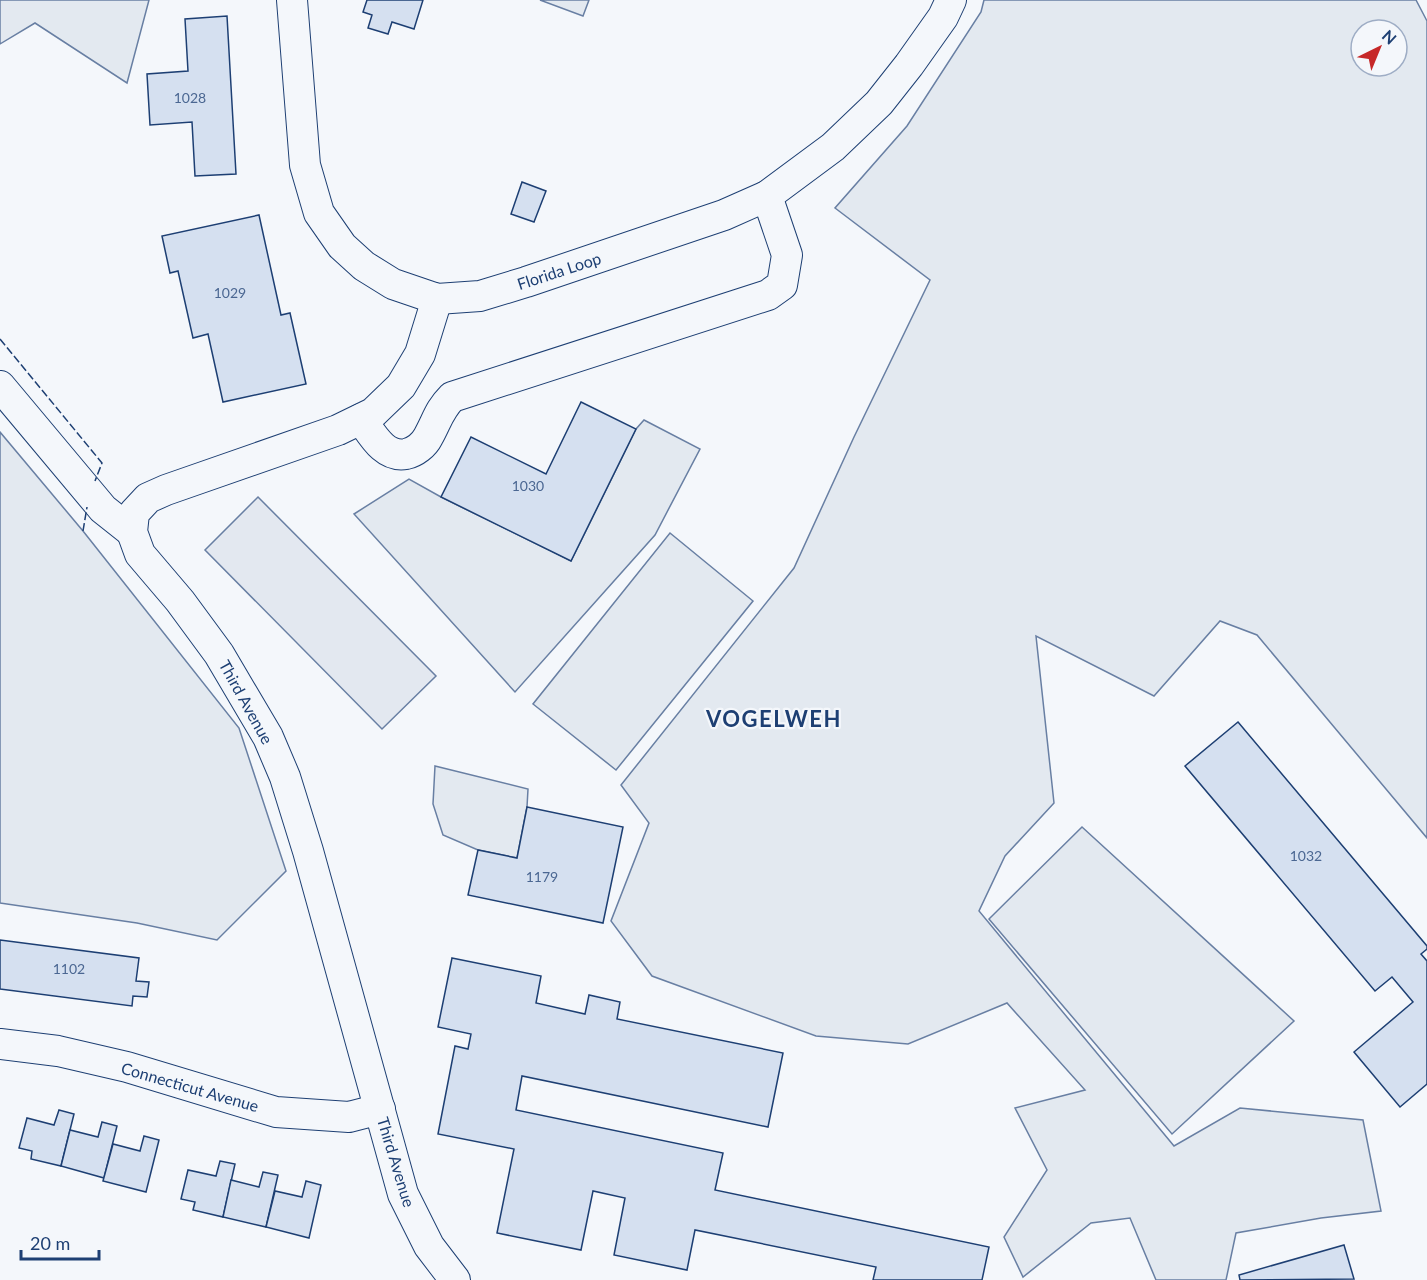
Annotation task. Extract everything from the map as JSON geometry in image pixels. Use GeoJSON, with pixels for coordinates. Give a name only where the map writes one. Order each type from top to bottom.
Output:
{"type":"FeatureCollection","features":[{"type":"Feature","properties":{"kind":"street","name":"Florida Loop"},"geometry":{"type":"LineString","coordinates":[[292,0],[305,165],[319,213],[342,246],[364,266],[393,284],[437,299],[480,296],[526,282],[724,215],[767,196],[832,147],[879,103],[943,17],[951,0]]}},
{"type":"Feature","properties":{"kind":"street"},"geometry":{"type":"LineString","coordinates":[[361,419],[382,447],[398,456],[413,453],[427,440],[441,408],[453,397],[768,295],[782,285],[787,255],[767,196]]}},
{"type":"Feature","properties":{"kind":"street"},"geometry":{"type":"LineString","coordinates":[[132,532],[134,513],[148,498],[338,430],[373,413],[401,386],[420,354],[437,299]]}},
{"type":"Feature","properties":{"kind":"street"},"geometry":{"type":"LineString","coordinates":[[0,386],[103,509],[132,532]]}},
{"type":"Feature","properties":{"kind":"street","name":"Third Avenue"},"geometry":{"type":"LineString","coordinates":[[132,532],[140,554],[180,601],[219,654],[268,737],[285,777],[308,851],[403,1194],[429,1246],[455,1280]]}},
{"type":"Feature","properties":{"kind":"street","name":"Connecticut Avenue"},"geometry":{"type":"LineString","coordinates":[[0,1044],[58,1051],[127,1067],[276,1112],[349,1117],[380,1109]]}},
{"type":"Feature","properties":{"kind":"shaded area"},"geometry":{"type":"Polygon","coordinates":[[[0,0],[149,0],[127,83],[35,23],[0,44],[0,0]]]}},
{"type":"Feature","properties":{"kind":"shaded area"},"geometry":{"type":"Polygon","coordinates":[[[540,0],[589,0],[583,16],[540,0]]]}},
{"type":"Feature","properties":{"kind":"shaded area"},"geometry":{"type":"Polygon","coordinates":[[[984,0],[1416,0],[1427,21],[1427,838],[1257,635],[1220,621],[1154,696],[1036,636],[1054,803],[1005,856],[979,911],[1174,1146],[1240,1108],[1363,1120],[1381,1211],[1321,1218],[1236,1233],[1226,1280],[1156,1280],[1130,1218],[1091,1223],[1023,1277],[1004,1237],[1047,1170],[1015,1108],[1085,1090],[1007,1003],[908,1044],[816,1036],[652,976],[611,921],[649,823],[621,785],[794,568],[930,280],[835,208],[907,126],[981,12],[984,0]]]}},
{"type":"Feature","properties":{"kind":"shaded area"},"geometry":{"type":"Polygon","coordinates":[[[644,420],[700,449],[655,535],[515,692],[354,514],[409,479],[571,561],[636,429],[644,420]]]}},
{"type":"Feature","properties":{"kind":"shaded area"},"geometry":{"type":"Polygon","coordinates":[[[0,432],[83,531],[239,728],[286,871],[217,940],[137,923],[0,903],[0,432]]]}},
{"type":"Feature","properties":{"kind":"shaded area"},"geometry":{"type":"Polygon","coordinates":[[[258,497],[436,676],[382,729],[205,550],[258,497]]]}},
{"type":"Feature","properties":{"kind":"shaded area"},"geometry":{"type":"Polygon","coordinates":[[[670,533],[753,601],[616,770],[533,704],[670,533]]]}},
{"type":"Feature","properties":{"kind":"shaded area"},"geometry":{"type":"Polygon","coordinates":[[[435,766],[528,789],[527,807],[517,858],[478,850],[443,835],[433,804],[435,766]]]}},
{"type":"Feature","properties":{"kind":"shaded area"},"geometry":{"type":"Polygon","coordinates":[[[1082,827],[1294,1021],[1172,1134],[989,919],[1082,827]]]}},
{"type":"Feature","properties":{"kind":"building"},"geometry":{"type":"Polygon","coordinates":[[[367,0],[423,0],[414,29],[392,22],[388,34],[368,28],[372,15],[363,12],[367,0]]]}},
{"type":"Feature","properties":{"kind":"building"},"geometry":{"type":"Polygon","coordinates":[[[227,16],[236,174],[195,176],[192,122],[150,125],[147,74],[188,71],[185,19],[227,16]]]}},
{"type":"Feature","properties":{"kind":"building"},"geometry":{"type":"Polygon","coordinates":[[[522,182],[546,191],[534,222],[511,214],[522,182]]]}},
{"type":"Feature","properties":{"kind":"building"},"geometry":{"type":"Polygon","coordinates":[[[259,215],[281,315],[290,313],[306,384],[223,402],[208,334],[193,338],[178,271],[170,273],[162,236],[259,215]]]}},
{"type":"Feature","properties":{"kind":"building"},"geometry":{"type":"Polygon","coordinates":[[[581,402],[636,429],[571,561],[441,497],[471,437],[546,474],[581,402]]]}},
{"type":"Feature","properties":{"kind":"building"},"geometry":{"type":"Polygon","coordinates":[[[1238,722],[1427,946],[1421,954],[1427,961],[1427,1084],[1400,1107],[1354,1052],[1413,1002],[1392,977],[1375,991],[1185,766],[1238,722]]]}},
{"type":"Feature","properties":{"kind":"building"},"geometry":{"type":"Polygon","coordinates":[[[527,807],[623,827],[603,923],[468,895],[478,850],[517,858],[527,807]]]}},
{"type":"Feature","properties":{"kind":"building"},"geometry":{"type":"Polygon","coordinates":[[[0,940],[139,958],[136,981],[149,982],[147,997],[133,996],[132,1006],[0,989],[0,940]]]}},
{"type":"Feature","properties":{"kind":"building"},"geometry":{"type":"Polygon","coordinates":[[[452,958],[541,976],[536,1003],[585,1014],[589,995],[620,1002],[617,1019],[783,1053],[768,1127],[522,1076],[516,1110],[723,1153],[715,1190],[989,1247],[982,1280],[873,1280],[876,1267],[695,1230],[687,1270],[614,1255],[625,1198],[593,1191],[581,1250],[497,1233],[514,1149],[438,1134],[455,1046],[468,1049],[471,1034],[438,1027],[452,958]]]}},
{"type":"Feature","properties":{"kind":"building"},"geometry":{"type":"Polygon","coordinates":[[[59,1110],[74,1114],[61,1166],[31,1159],[32,1151],[19,1148],[27,1118],[54,1125],[59,1110]]]}},
{"type":"Feature","properties":{"kind":"building"},"geometry":{"type":"Polygon","coordinates":[[[102,1122],[117,1126],[104,1178],[61,1166],[70,1130],[98,1137],[102,1122]]]}},
{"type":"Feature","properties":{"kind":"building"},"geometry":{"type":"Polygon","coordinates":[[[144,1136],[159,1140],[146,1192],[103,1181],[113,1144],[140,1151],[144,1136]]]}},
{"type":"Feature","properties":{"kind":"building"},"geometry":{"type":"Polygon","coordinates":[[[220,1161],[235,1164],[223,1217],[193,1210],[195,1202],[181,1199],[188,1170],[216,1176],[220,1161]]]}},
{"type":"Feature","properties":{"kind":"building"},"geometry":{"type":"Polygon","coordinates":[[[263,1172],[278,1175],[266,1227],[223,1217],[231,1180],[259,1187],[263,1172]]]}},
{"type":"Feature","properties":{"kind":"building"},"geometry":{"type":"Polygon","coordinates":[[[306,1181],[321,1185],[309,1238],[266,1227],[275,1191],[302,1197],[306,1181]]]}},
{"type":"Feature","properties":{"kind":"building"},"geometry":{"type":"Polygon","coordinates":[[[1344,1245],[1354,1279],[1240,1280],[1239,1275],[1344,1245]]]}},
{"type":"Feature","properties":{"kind":"fence"},"geometry":{"type":"LineString","coordinates":[[0,339],[102,463],[95,481]]}},
{"type":"Feature","properties":{"kind":"fence"},"geometry":{"type":"LineString","coordinates":[[83,531],[87,507]]}},
{"type":"Feature","properties":{"kind":"district","name":"VOGELWEH"},"geometry":{"type":"Point","coordinates":[774,719]}}]}
